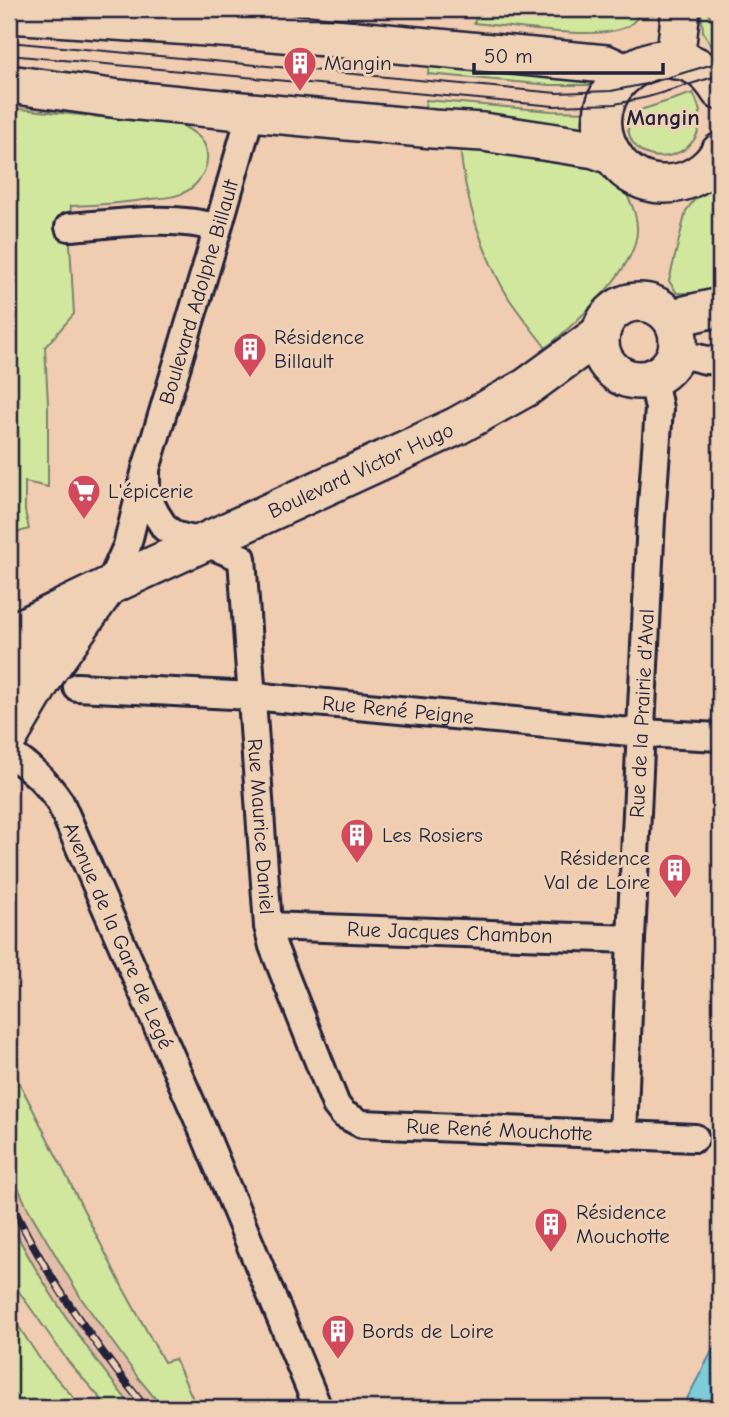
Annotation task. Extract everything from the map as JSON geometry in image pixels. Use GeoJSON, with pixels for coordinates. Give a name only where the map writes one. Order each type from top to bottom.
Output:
{"type":"FeatureCollection","features":[{"type":"Feature","properties":{"kind":"main road"},"geometry":{"type":"LineString","coordinates":[[675,60],[681,9]]}},
{"type":"Feature","properties":{"kind":"main road"},"geometry":{"type":"LineString","coordinates":[[9,15],[255,20],[606,64],[626,73]]}},
{"type":"Feature","properties":{"kind":"main road"},"geometry":{"type":"LineString","coordinates":[[720,91],[711,78],[692,64],[675,60],[654,60],[626,73],[615,84],[605,105],[603,119],[603,133],[613,156],[637,178],[648,182],[684,182],[700,174],[713,163],[720,152]]}},
{"type":"Feature","properties":{"kind":"main road"},"geometry":{"type":"LineString","coordinates":[[9,84],[119,99],[483,132],[595,149],[613,156]]}},
{"type":"Feature","properties":{"kind":"main road"},"geometry":{"type":"LineString","coordinates":[[631,302],[646,302],[664,310],[674,336],[667,369],[651,379],[628,379],[615,372],[601,348],[601,334],[606,319],[631,302]]}},
{"type":"Feature","properties":{"kind":"main road"},"geometry":{"type":"LineString","coordinates":[[674,336],[720,306]]}},
{"type":"Feature","properties":{"kind":"main road","name":"Boulevard Victor Hugo"},"geometry":{"type":"LineString","coordinates":[[9,634],[457,426],[527,387],[601,334]]}},
{"type":"Feature","properties":{"kind":"main road","name":"Boulevard Victor Hugo"},"geometry":{"type":"LineString","coordinates":[[9,673],[64,647],[109,586]]}},
{"type":"Feature","properties":{"kind":"main road"},"geometry":{"type":"LineString","coordinates":[[9,737],[64,647]]}},
{"type":"Feature","properties":{"kind":"street","name":"Boulevard Adolphe Billault"},"geometry":{"type":"LineString","coordinates":[[109,586],[127,546],[146,469],[251,112]]}},
{"type":"Feature","properties":{"kind":"street"},"geometry":{"type":"LineString","coordinates":[[69,227],[180,222],[218,228]]}},
{"type":"Feature","properties":{"kind":"street"},"geometry":{"type":"LineString","coordinates":[[674,336],[706,360],[720,361]]}},
{"type":"Feature","properties":{"kind":"street","name":"Rue de la Prairie d'Aval"},"geometry":{"type":"LineString","coordinates":[[624,1135],[651,519],[659,409],[651,379]]}},
{"type":"Feature","properties":{"kind":"street","name":"Boulevard Adolphe Billault"},"geometry":{"type":"LineString","coordinates":[[146,469],[149,500],[165,528],[177,536],[206,542],[242,558]]}},
{"type":"Feature","properties":{"kind":"street","name":"Rue Maurice Daniel"},"geometry":{"type":"LineString","coordinates":[[242,558],[268,926],[273,946],[328,1084]]}},
{"type":"Feature","properties":{"kind":"street","name":"Rue René Peigne"},"geometry":{"type":"LineString","coordinates":[[77,687],[252,696],[641,733],[720,737]]}},
{"type":"Feature","properties":{"kind":"street","name":"Avenue de la Gare de Legé"},"geometry":{"type":"LineString","coordinates":[[9,753],[32,769],[49,786],[66,813],[205,1135],[318,1408]]}},
{"type":"Feature","properties":{"kind":"street","name":"Rue Jacques Chambon"},"geometry":{"type":"LineString","coordinates":[[268,926],[631,939]]}},
{"type":"Feature","properties":{"kind":"street","name":"Rue René Mouchotte"},"geometry":{"type":"LineString","coordinates":[[328,1084],[335,1105],[343,1114],[362,1124],[695,1138]]}},
{"type":"Feature","properties":{"kind":"shaded area"},"geometry":{"type":"Polygon","coordinates":[[[9,1044],[16,1060],[10,1064],[123,1288],[164,1362],[175,1359],[197,1408],[109,1408],[70,1364],[9,1275],[9,1044]]]}},
{"type":"Feature","properties":{"kind":"green space"},"geometry":{"type":"Polygon","coordinates":[[[479,9],[642,9],[628,26],[615,31],[576,33],[474,23],[479,9]]]}},
{"type":"Feature","properties":{"kind":"green space"},"geometry":{"type":"Polygon","coordinates":[[[701,9],[705,9],[720,26],[720,52],[716,53],[703,31],[701,9]]]}},
{"type":"Feature","properties":{"kind":"green space"},"geometry":{"type":"Polygon","coordinates":[[[430,54],[594,70],[593,85],[550,85],[428,74],[430,54]]]}},
{"type":"Feature","properties":{"kind":"green space"},"geometry":{"type":"Polygon","coordinates":[[[693,93],[700,116],[697,135],[686,148],[671,155],[655,156],[640,150],[630,136],[628,114],[693,93]]]}},
{"type":"Feature","properties":{"kind":"green space"},"geometry":{"type":"Polygon","coordinates":[[[426,100],[589,112],[585,134],[424,119],[426,100]]]}},
{"type":"Feature","properties":{"kind":"green space"},"geometry":{"type":"Polygon","coordinates":[[[9,108],[181,125],[200,138],[207,153],[205,170],[199,180],[192,188],[179,195],[71,206],[69,227],[74,314],[45,347],[48,487],[25,482],[25,511],[29,529],[9,535],[9,108]]]}},
{"type":"Feature","properties":{"kind":"green space"},"geometry":{"type":"Polygon","coordinates":[[[460,146],[577,161],[613,179],[631,203],[637,231],[630,257],[610,286],[546,348],[510,300],[491,265],[470,205],[460,146]]]}},
{"type":"Feature","properties":{"kind":"green space"},"geometry":{"type":"Polygon","coordinates":[[[720,180],[720,288],[677,293],[669,281],[686,211],[708,182],[720,180]]]}},
{"type":"Feature","properties":{"kind":"green space"},"geometry":{"type":"Polygon","coordinates":[[[9,1044],[16,1060],[10,1064],[123,1288],[164,1362],[175,1359],[197,1408],[163,1408],[81,1298],[27,1207],[9,1168],[9,1044]]]}},
{"type":"Feature","properties":{"kind":"green space"},"geometry":{"type":"Polygon","coordinates":[[[9,1219],[66,1317],[133,1408],[109,1408],[70,1364],[15,1286],[9,1275],[9,1219]]]}},
{"type":"Feature","properties":{"kind":"green space"},"geometry":{"type":"Polygon","coordinates":[[[9,1312],[42,1362],[83,1408],[9,1408],[9,1312]]]}},
{"type":"Feature","properties":{"kind":"water"},"geometry":{"type":"Polygon","coordinates":[[[720,1335],[720,1408],[682,1408],[719,1338],[720,1335]]]}},
{"type":"Feature","properties":{"kind":"tram line"},"geometry":{"type":"LineString","coordinates":[[9,42],[557,93],[611,91],[646,84],[720,62]]}},
{"type":"Feature","properties":{"kind":"tram line"},"geometry":{"type":"LineString","coordinates":[[9,55],[554,106],[615,104],[720,75]]}},
{"type":"Feature","properties":{"kind":"railway"},"geometry":{"type":"LineString","coordinates":[[9,1199],[38,1255],[71,1308],[146,1408]]}},
{"type":"Feature","properties":{"kind":"place","name":"Mangin"},"geometry":{"type":"Point","coordinates":[300,93]}},
{"type":"Feature","properties":{"kind":"place","name":"Résidence Billault"},"geometry":{"type":"Point","coordinates":[250,379]}},
{"type":"Feature","properties":{"kind":"place","name":"L'épicerie"},"geometry":{"type":"Point","coordinates":[84,521]}},
{"type":"Feature","properties":{"kind":"place","name":"Les Rosiers"},"geometry":{"type":"Point","coordinates":[357,865]}},
{"type":"Feature","properties":{"kind":"place","name":"Résidence Val de Loire"},"geometry":{"type":"Point","coordinates":[675,900]}},
{"type":"Feature","properties":{"kind":"place","name":"Résidence Mouchotte"},"geometry":{"type":"Point","coordinates":[551,1254]}},
{"type":"Feature","properties":{"kind":"place","name":"Bords de Loire"},"geometry":{"type":"Point","coordinates":[338,1361]}},
{"type":"Feature","properties":{"kind":"district","name":"Mangin"},"geometry":{"type":"Point","coordinates":[663,117]}}]}
